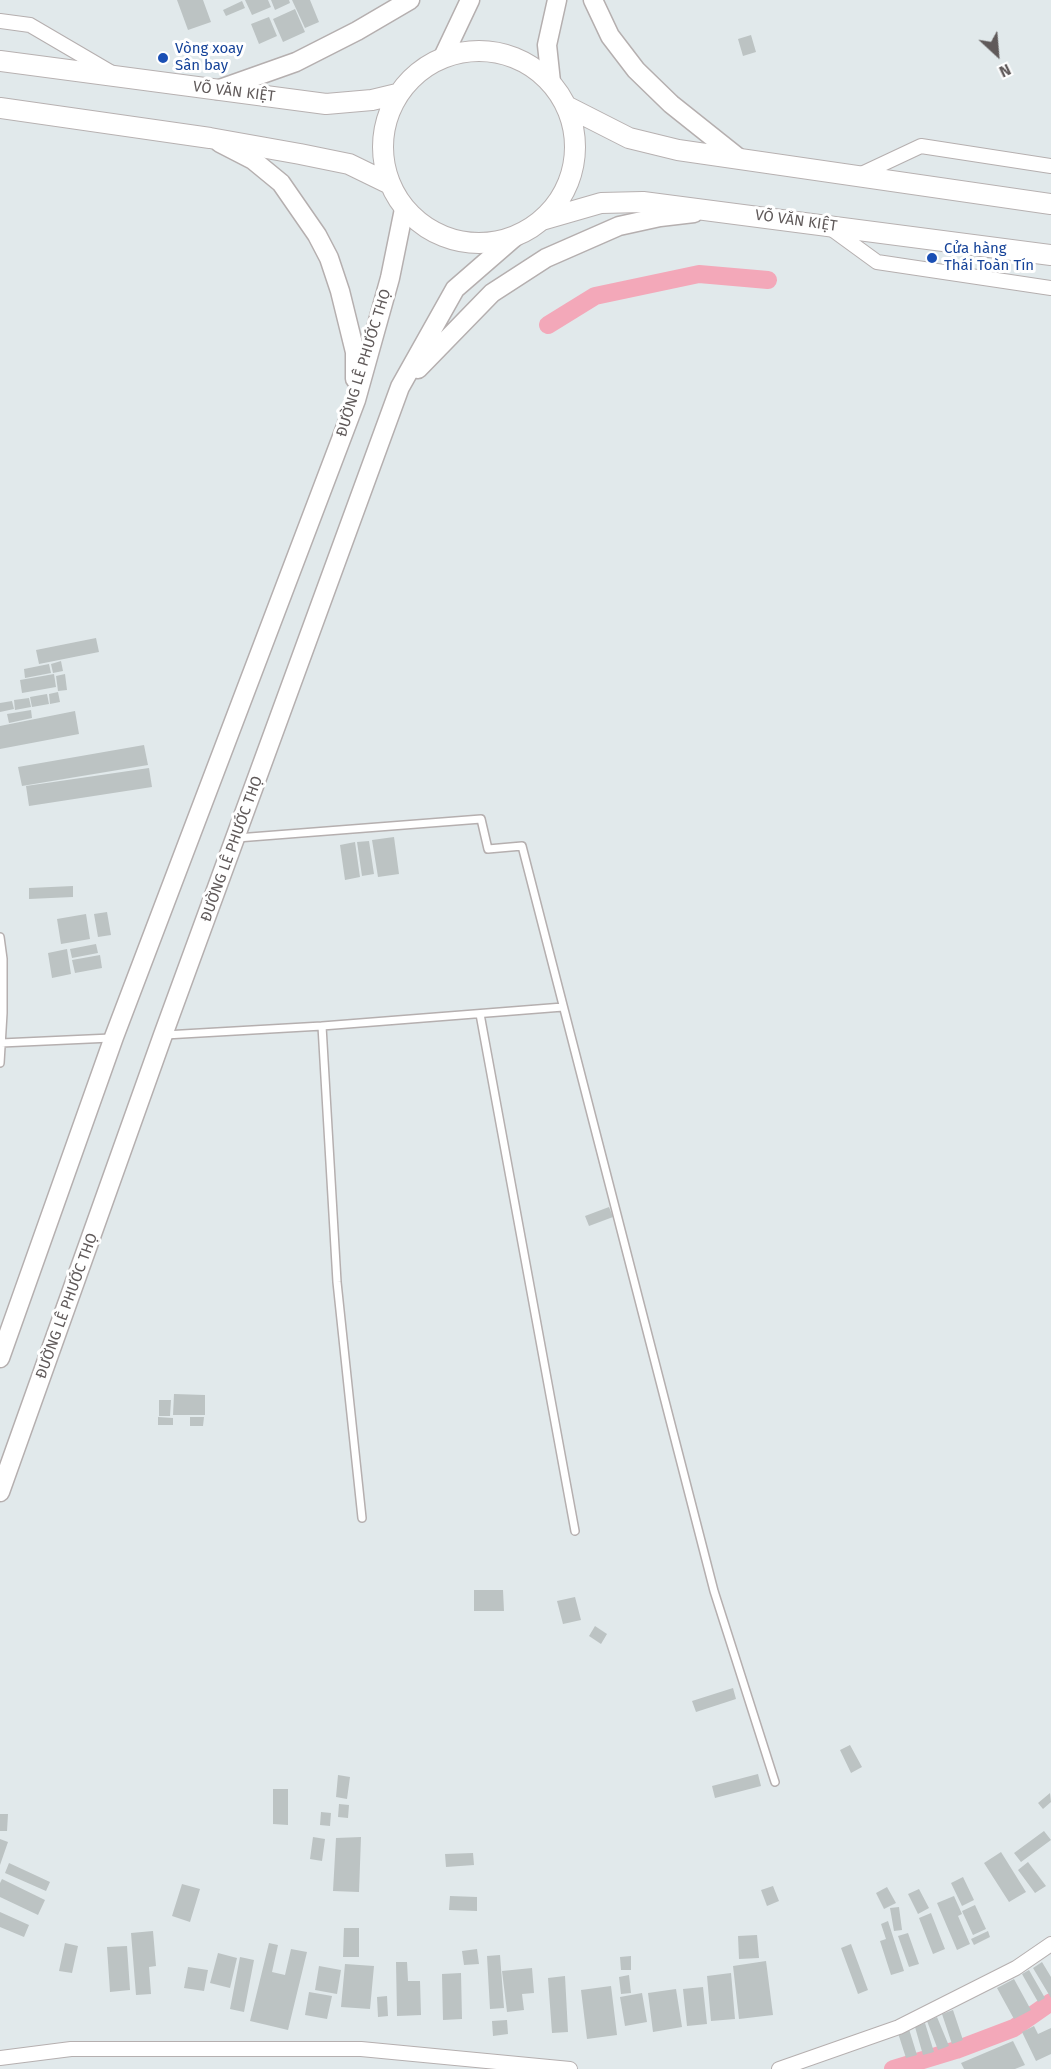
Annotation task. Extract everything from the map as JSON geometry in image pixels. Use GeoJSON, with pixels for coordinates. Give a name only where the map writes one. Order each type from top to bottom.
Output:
{"type":"FeatureCollection","features":[{"type":"Feature","properties":{"kind":"main road"},"geometry":{"type":"LineString","coordinates":[[472,50],[501,53],[529,63],[551,82],[568,107],[576,137],[574,168],[562,197],[542,220],[516,236],[486,244],[455,241],[427,229],[404,209],[388,183],[382,153],[385,123],[397,94],[417,73],[442,57],[472,50]]}},
{"type":"Feature","properties":{"kind":"main road","name":"VÕ VĂN KIỆT"},"geometry":{"type":"LineString","coordinates":[[0,61],[326,104],[372,100],[397,94]]}},
{"type":"Feature","properties":{"kind":"main road"},"geometry":{"type":"LineString","coordinates":[[568,107],[629,138],[678,150],[1051,204]]}},
{"type":"Feature","properties":{"kind":"main road"},"geometry":{"type":"LineString","coordinates":[[0,108],[210,138],[349,164],[388,183]]}},
{"type":"Feature","properties":{"kind":"main road","name":"VÕ VĂN KIỆT"},"geometry":{"type":"LineString","coordinates":[[542,220],[601,203],[643,201],[1051,255]]}},
{"type":"Feature","properties":{"kind":"street"},"geometry":{"type":"LineString","coordinates":[[217,90],[296,62],[357,31],[410,0]]}},
{"type":"Feature","properties":{"kind":"street"},"geometry":{"type":"LineString","coordinates":[[442,57],[470,0]]}},
{"type":"Feature","properties":{"kind":"street"},"geometry":{"type":"LineString","coordinates":[[551,82],[547,45],[557,0]]}},
{"type":"Feature","properties":{"kind":"street"},"geometry":{"type":"LineString","coordinates":[[593,0],[610,36],[636,70],[671,104],[740,159]]}},
{"type":"Feature","properties":{"kind":"street"},"geometry":{"type":"LineString","coordinates":[[0,21],[30,26],[119,77]]}},
{"type":"Feature","properties":{"kind":"street"},"geometry":{"type":"LineString","coordinates":[[210,138],[253,160],[281,183],[317,235],[329,258],[355,352],[356,400]]}},
{"type":"Feature","properties":{"kind":"street"},"geometry":{"type":"LineString","coordinates":[[856,176],[921,146],[1051,166]]}},
{"type":"Feature","properties":{"kind":"street","name":"ĐƯỜNG LÊ PHƯỚC THỌ"},"geometry":{"type":"LineString","coordinates":[[0,1358],[114,1037],[356,400],[390,278],[404,209]]}},
{"type":"Feature","properties":{"kind":"street"},"geometry":{"type":"LineString","coordinates":[[400,387],[492,293],[546,258],[619,226],[660,217],[717,210]]}},
{"type":"Feature","properties":{"kind":"street"},"geometry":{"type":"LineString","coordinates":[[827,226],[877,262],[1051,288]]}},
{"type":"Feature","properties":{"kind":"street","name":"ĐƯỜNG LÊ PHƯỚC THỌ"},"geometry":{"type":"LineString","coordinates":[[0,1492],[163,1035],[237,838],[400,387],[455,289],[516,236]]}},
{"type":"Feature","properties":{"kind":"street"},"geometry":{"type":"LineString","coordinates":[[779,2069],[899,2026],[1016,1968],[1051,1944]]}},
{"type":"Feature","properties":{"kind":"street"},"geometry":{"type":"LineString","coordinates":[[0,2058],[71,2049],[361,2049],[570,2069]]}},
{"type":"Feature","properties":{"kind":"lane"},"geometry":{"type":"LineString","coordinates":[[237,838],[481,819],[488,849],[522,846],[714,1591],[775,1782]]}},
{"type":"Feature","properties":{"kind":"lane"},"geometry":{"type":"LineString","coordinates":[[0,937],[3,959],[0,1063]]}},
{"type":"Feature","properties":{"kind":"lane"},"geometry":{"type":"LineString","coordinates":[[163,1035],[322,1026],[563,1007]]}},
{"type":"Feature","properties":{"kind":"lane"},"geometry":{"type":"LineString","coordinates":[[480,1014],[575,1531]]}},
{"type":"Feature","properties":{"kind":"lane"},"geometry":{"type":"LineString","coordinates":[[322,1026],[337,1282],[362,1518]]}},
{"type":"Feature","properties":{"kind":"lane"},"geometry":{"type":"LineString","coordinates":[[1,1043],[114,1037]]}},
{"type":"Feature","properties":{"kind":"building"},"geometry":{"type":"Polygon","coordinates":[[[177,0],[203,0],[211,22],[188,30],[177,0]]]}},
{"type":"Feature","properties":{"kind":"building"},"geometry":{"type":"Polygon","coordinates":[[[245,0],[268,0],[271,7],[252,15],[245,0]]]}},
{"type":"Feature","properties":{"kind":"building"},"geometry":{"type":"Polygon","coordinates":[[[271,0],[289,0],[290,3],[275,10],[271,0]]]}},
{"type":"Feature","properties":{"kind":"building"},"geometry":{"type":"Polygon","coordinates":[[[292,0],[310,0],[319,22],[305,28],[292,0]]]}},
{"type":"Feature","properties":{"kind":"building"},"geometry":{"type":"Polygon","coordinates":[[[242,1],[245,8],[226,16],[223,10],[242,1]]]}},
{"type":"Feature","properties":{"kind":"building"},"geometry":{"type":"Polygon","coordinates":[[[295,9],[305,32],[283,42],[273,19],[295,9]]]}},
{"type":"Feature","properties":{"kind":"building"},"geometry":{"type":"Polygon","coordinates":[[[269,17],[277,36],[259,44],[251,24],[269,17]]]}},
{"type":"Feature","properties":{"kind":"building"},"geometry":{"type":"Polygon","coordinates":[[[751,35],[756,52],[743,56],[738,39],[751,35]]]}},
{"type":"Feature","properties":{"kind":"building"},"geometry":{"type":"Polygon","coordinates":[[[96,638],[99,652],[39,664],[36,650],[96,638]]]}},
{"type":"Feature","properties":{"kind":"building"},"geometry":{"type":"Polygon","coordinates":[[[61,661],[63,671],[53,673],[51,664],[61,661]]]}},
{"type":"Feature","properties":{"kind":"building"},"geometry":{"type":"Polygon","coordinates":[[[49,664],[51,673],[25,678],[24,669],[49,664]]]}},
{"type":"Feature","properties":{"kind":"building"},"geometry":{"type":"Polygon","coordinates":[[[54,674],[56,687],[22,693],[20,680],[54,674]]]}},
{"type":"Feature","properties":{"kind":"building"},"geometry":{"type":"Polygon","coordinates":[[[65,674],[67,690],[58,691],[56,676],[65,674]]]}},
{"type":"Feature","properties":{"kind":"building"},"geometry":{"type":"Polygon","coordinates":[[[58,692],[60,702],[50,704],[49,694],[58,692]]]}},
{"type":"Feature","properties":{"kind":"building"},"geometry":{"type":"Polygon","coordinates":[[[47,694],[49,704],[32,707],[30,697],[47,694]]]}},
{"type":"Feature","properties":{"kind":"building"},"geometry":{"type":"Polygon","coordinates":[[[29,698],[31,707],[15,710],[14,700],[29,698]]]}},
{"type":"Feature","properties":{"kind":"building"},"geometry":{"type":"Polygon","coordinates":[[[12,701],[14,709],[0,712],[0,703],[12,701]]]}},
{"type":"Feature","properties":{"kind":"building"},"geometry":{"type":"Polygon","coordinates":[[[31,710],[32,718],[9,723],[7,714],[31,710]]]}},
{"type":"Feature","properties":{"kind":"building"},"geometry":{"type":"Polygon","coordinates":[[[75,711],[79,734],[0,749],[0,726],[75,711]]]}},
{"type":"Feature","properties":{"kind":"building"},"geometry":{"type":"Polygon","coordinates":[[[144,745],[148,765],[22,786],[18,767],[144,745]]]}},
{"type":"Feature","properties":{"kind":"building"},"geometry":{"type":"Polygon","coordinates":[[[149,768],[152,787],[29,806],[26,786],[149,768]]]}},
{"type":"Feature","properties":{"kind":"building"},"geometry":{"type":"Polygon","coordinates":[[[394,837],[399,874],[378,877],[372,840],[394,837]]]}},
{"type":"Feature","properties":{"kind":"building"},"geometry":{"type":"Polygon","coordinates":[[[369,841],[374,874],[362,876],[357,842],[369,841]]]}},
{"type":"Feature","properties":{"kind":"building"},"geometry":{"type":"Polygon","coordinates":[[[355,842],[360,877],[345,880],[340,845],[355,842]]]}},
{"type":"Feature","properties":{"kind":"building"},"geometry":{"type":"Polygon","coordinates":[[[73,886],[73,897],[29,899],[29,888],[73,886]]]}},
{"type":"Feature","properties":{"kind":"building"},"geometry":{"type":"Polygon","coordinates":[[[107,912],[111,935],[98,937],[94,914],[107,912]]]}},
{"type":"Feature","properties":{"kind":"building"},"geometry":{"type":"Polygon","coordinates":[[[86,914],[90,939],[61,944],[57,919],[86,914]]]}},
{"type":"Feature","properties":{"kind":"building"},"geometry":{"type":"Polygon","coordinates":[[[96,944],[98,953],[72,958],[70,949],[96,944]]]}},
{"type":"Feature","properties":{"kind":"building"},"geometry":{"type":"Polygon","coordinates":[[[67,949],[71,974],[52,978],[48,953],[67,949]]]}},
{"type":"Feature","properties":{"kind":"building"},"geometry":{"type":"Polygon","coordinates":[[[100,955],[102,968],[75,973],[72,960],[100,955]]]}},
{"type":"Feature","properties":{"kind":"building"},"geometry":{"type":"Polygon","coordinates":[[[609,1207],[613,1217],[589,1226],[585,1216],[609,1207]]]}},
{"type":"Feature","properties":{"kind":"building"},"geometry":{"type":"Polygon","coordinates":[[[174,1394],[205,1395],[205,1415],[173,1415],[174,1394]]]}},
{"type":"Feature","properties":{"kind":"building"},"geometry":{"type":"Polygon","coordinates":[[[159,1400],[171,1400],[170,1416],[159,1416],[159,1400]]]}},
{"type":"Feature","properties":{"kind":"building"},"geometry":{"type":"Polygon","coordinates":[[[158,1417],[173,1418],[173,1425],[158,1425],[158,1417]]]}},
{"type":"Feature","properties":{"kind":"building"},"geometry":{"type":"Polygon","coordinates":[[[190,1417],[204,1417],[203,1426],[190,1426],[190,1417]]]}},
{"type":"Feature","properties":{"kind":"building"},"geometry":{"type":"Polygon","coordinates":[[[474,1590],[503,1590],[504,1611],[474,1611],[474,1590]]]}},
{"type":"Feature","properties":{"kind":"building"},"geometry":{"type":"Polygon","coordinates":[[[575,1597],[581,1620],[563,1624],[557,1601],[575,1597]]]}},
{"type":"Feature","properties":{"kind":"building"},"geometry":{"type":"Polygon","coordinates":[[[595,1626],[607,1634],[601,1644],[589,1636],[595,1626]]]}},
{"type":"Feature","properties":{"kind":"building"},"geometry":{"type":"Polygon","coordinates":[[[733,1688],[736,1699],[696,1712],[692,1701],[733,1688]]]}},
{"type":"Feature","properties":{"kind":"building"},"geometry":{"type":"Polygon","coordinates":[[[850,1745],[862,1767],[851,1773],[840,1750],[850,1745]]]}},
{"type":"Feature","properties":{"kind":"building"},"geometry":{"type":"Polygon","coordinates":[[[758,1774],[761,1786],[715,1798],[712,1786],[758,1774]]]}},
{"type":"Feature","properties":{"kind":"building"},"geometry":{"type":"Polygon","coordinates":[[[338,1775],[350,1777],[347,1799],[336,1797],[338,1775]]]}},
{"type":"Feature","properties":{"kind":"building"},"geometry":{"type":"Polygon","coordinates":[[[273,1789],[288,1789],[288,1825],[273,1824],[273,1789]]]}},
{"type":"Feature","properties":{"kind":"building"},"geometry":{"type":"Polygon","coordinates":[[[1050,1793],[1051,1802],[1043,1809],[1038,1803],[1050,1793]]]}},
{"type":"Feature","properties":{"kind":"building"},"geometry":{"type":"Polygon","coordinates":[[[339,1804],[349,1805],[348,1818],[338,1817],[339,1804]]]}},
{"type":"Feature","properties":{"kind":"building"},"geometry":{"type":"Polygon","coordinates":[[[321,1812],[331,1813],[330,1826],[320,1825],[321,1812]]]}},
{"type":"Feature","properties":{"kind":"building"},"geometry":{"type":"Polygon","coordinates":[[[0,1814],[8,1814],[7,1831],[0,1831],[0,1814]]]}},
{"type":"Feature","properties":{"kind":"building"},"geometry":{"type":"Polygon","coordinates":[[[1044,1831],[1051,1840],[1021,1862],[1014,1853],[1044,1831]]]}},
{"type":"Feature","properties":{"kind":"building"},"geometry":{"type":"Polygon","coordinates":[[[313,1837],[325,1839],[322,1861],[310,1859],[313,1837]]]}},
{"type":"Feature","properties":{"kind":"building"},"geometry":{"type":"Polygon","coordinates":[[[361,1837],[359,1892],[333,1891],[336,1838],[361,1837]]]}},
{"type":"Feature","properties":{"kind":"building"},"geometry":{"type":"Polygon","coordinates":[[[0,1839],[8,1842],[0,1865],[0,1839]]]}},
{"type":"Feature","properties":{"kind":"building"},"geometry":{"type":"Polygon","coordinates":[[[1001,1852],[1026,1892],[1009,1902],[984,1863],[1001,1852]]]}},
{"type":"Feature","properties":{"kind":"building"},"geometry":{"type":"Polygon","coordinates":[[[473,1853],[474,1865],[446,1867],[445,1854],[473,1853]]]}},
{"type":"Feature","properties":{"kind":"building"},"geometry":{"type":"Polygon","coordinates":[[[1028,1862],[1046,1886],[1035,1893],[1018,1870],[1028,1862]]]}},
{"type":"Feature","properties":{"kind":"building"},"geometry":{"type":"Polygon","coordinates":[[[9,1863],[50,1882],[46,1891],[5,1873],[9,1863]]]}},
{"type":"Feature","properties":{"kind":"building"},"geometry":{"type":"Polygon","coordinates":[[[963,1877],[974,1900],[962,1906],[951,1883],[963,1877]]]}},
{"type":"Feature","properties":{"kind":"building"},"geometry":{"type":"Polygon","coordinates":[[[2,1879],[45,1900],[38,1915],[0,1897],[2,1879]]]}},
{"type":"Feature","properties":{"kind":"building"},"geometry":{"type":"Polygon","coordinates":[[[182,1884],[200,1889],[190,1922],[172,1916],[182,1884]]]}},
{"type":"Feature","properties":{"kind":"building"},"geometry":{"type":"Polygon","coordinates":[[[773,1886],[779,1901],[767,1906],[761,1890],[773,1886]]]}},
{"type":"Feature","properties":{"kind":"building"},"geometry":{"type":"Polygon","coordinates":[[[887,1887],[896,1903],[884,1909],[876,1893],[887,1887]]]}},
{"type":"Feature","properties":{"kind":"building"},"geometry":{"type":"Polygon","coordinates":[[[919,1889],[929,1908],[918,1914],[908,1894],[919,1889]]]}},
{"type":"Feature","properties":{"kind":"building"},"geometry":{"type":"Polygon","coordinates":[[[450,1896],[477,1897],[477,1911],[449,1910],[450,1896]]]}},
{"type":"Feature","properties":{"kind":"building"},"geometry":{"type":"Polygon","coordinates":[[[954,1896],[962,1914],[958,1916],[970,1944],[957,1950],[937,1903],[954,1896]]]}},
{"type":"Feature","properties":{"kind":"building"},"geometry":{"type":"Polygon","coordinates":[[[975,1905],[986,1929],[973,1935],[962,1911],[975,1905]]]}},
{"type":"Feature","properties":{"kind":"building"},"geometry":{"type":"Polygon","coordinates":[[[899,1907],[902,1930],[894,1931],[890,1908],[899,1907]]]}},
{"type":"Feature","properties":{"kind":"building"},"geometry":{"type":"Polygon","coordinates":[[[0,1912],[29,1925],[24,1937],[0,1927],[0,1912]]]}},
{"type":"Feature","properties":{"kind":"building"},"geometry":{"type":"Polygon","coordinates":[[[931,1913],[945,1949],[933,1954],[919,1918],[931,1913]]]}},
{"type":"Feature","properties":{"kind":"building"},"geometry":{"type":"Polygon","coordinates":[[[888,1921],[904,1971],[891,1975],[880,1941],[886,1939],[881,1924],[888,1921]]]}},
{"type":"Feature","properties":{"kind":"building"},"geometry":{"type":"Polygon","coordinates":[[[344,1928],[359,1928],[359,1957],[343,1957],[344,1928]]]}},
{"type":"Feature","properties":{"kind":"building"},"geometry":{"type":"Polygon","coordinates":[[[153,1931],[156,1966],[149,1967],[151,1994],[136,1995],[131,1933],[153,1931]]]}},
{"type":"Feature","properties":{"kind":"building"},"geometry":{"type":"Polygon","coordinates":[[[988,1931],[990,1937],[974,1945],[971,1939],[988,1931]]]}},
{"type":"Feature","properties":{"kind":"building"},"geometry":{"type":"Polygon","coordinates":[[[908,1933],[919,1964],[909,1967],[898,1936],[908,1933]]]}},
{"type":"Feature","properties":{"kind":"building"},"geometry":{"type":"Polygon","coordinates":[[[757,1935],[759,1958],[739,1959],[738,1936],[757,1935]]]}},
{"type":"Feature","properties":{"kind":"building"},"geometry":{"type":"Polygon","coordinates":[[[65,1943],[78,1946],[72,1973],[59,1971],[65,1943]]]}},
{"type":"Feature","properties":{"kind":"building"},"geometry":{"type":"Polygon","coordinates":[[[269,1943],[278,1945],[272,1972],[285,1975],[291,1949],[307,1952],[288,2030],[250,2021],[269,1943]]]}},
{"type":"Feature","properties":{"kind":"building"},"geometry":{"type":"Polygon","coordinates":[[[851,1944],[868,1990],[858,1994],[841,1948],[851,1944]]]}},
{"type":"Feature","properties":{"kind":"building"},"geometry":{"type":"Polygon","coordinates":[[[127,1946],[130,1990],[110,1992],[107,1947],[127,1946]]]}},
{"type":"Feature","properties":{"kind":"building"},"geometry":{"type":"Polygon","coordinates":[[[477,1949],[479,1964],[464,1965],[462,1951],[477,1949]]]}},
{"type":"Feature","properties":{"kind":"building"},"geometry":{"type":"Polygon","coordinates":[[[218,1953],[237,1958],[230,1988],[210,1983],[218,1953]]]}},
{"type":"Feature","properties":{"kind":"building"},"geometry":{"type":"Polygon","coordinates":[[[500,1955],[504,2008],[490,2009],[487,1956],[500,1955]]]}},
{"type":"Feature","properties":{"kind":"building"},"geometry":{"type":"Polygon","coordinates":[[[631,1956],[631,1970],[621,1970],[620,1957],[631,1956]]]}},
{"type":"Feature","properties":{"kind":"building"},"geometry":{"type":"Polygon","coordinates":[[[240,1957],[254,1960],[244,2012],[230,2009],[240,1957]]]}},
{"type":"Feature","properties":{"kind":"building"},"geometry":{"type":"Polygon","coordinates":[[[766,1961],[773,2015],[739,2019],[733,1966],[766,1961]]]}},
{"type":"Feature","properties":{"kind":"building"},"geometry":{"type":"Polygon","coordinates":[[[396,1962],[407,1962],[408,1981],[420,1981],[421,2015],[397,2016],[396,1962]]]}},
{"type":"Feature","properties":{"kind":"building"},"geometry":{"type":"Polygon","coordinates":[[[1042,1962],[1051,1977],[1051,1998],[1033,1968],[1042,1962]]]}},
{"type":"Feature","properties":{"kind":"building"},"geometry":{"type":"Polygon","coordinates":[[[345,1964],[374,1966],[370,2009],[341,2007],[345,1964]]]}},
{"type":"Feature","properties":{"kind":"building"},"geometry":{"type":"Polygon","coordinates":[[[319,1966],[341,1970],[337,1994],[315,1990],[319,1966]]]}},
{"type":"Feature","properties":{"kind":"building"},"geometry":{"type":"Polygon","coordinates":[[[188,1967],[208,1970],[204,1991],[184,1988],[188,1967]]]}},
{"type":"Feature","properties":{"kind":"building"},"geometry":{"type":"Polygon","coordinates":[[[532,1968],[534,1993],[522,1994],[524,2010],[507,2012],[502,1971],[532,1968]]]}},
{"type":"Feature","properties":{"kind":"building"},"geometry":{"type":"Polygon","coordinates":[[[1029,1970],[1045,1998],[1038,2002],[1022,1974],[1029,1970]]]}},
{"type":"Feature","properties":{"kind":"building"},"geometry":{"type":"Polygon","coordinates":[[[461,1973],[462,2019],[443,2020],[442,1974],[461,1973]]]}},
{"type":"Feature","properties":{"kind":"building"},"geometry":{"type":"Polygon","coordinates":[[[731,1973],[735,2019],[711,2021],[707,1976],[731,1973]]]}},
{"type":"Feature","properties":{"kind":"building"},"geometry":{"type":"Polygon","coordinates":[[[629,1975],[631,1993],[621,1994],[619,1977],[629,1975]]]}},
{"type":"Feature","properties":{"kind":"building"},"geometry":{"type":"Polygon","coordinates":[[[565,1976],[568,2032],[552,2033],[548,1978],[565,1976]]]}},
{"type":"Feature","properties":{"kind":"building"},"geometry":{"type":"Polygon","coordinates":[[[1014,1979],[1031,2010],[1014,2019],[997,1988],[1014,1979]]]}},
{"type":"Feature","properties":{"kind":"building"},"geometry":{"type":"Polygon","coordinates":[[[611,1986],[617,2035],[587,2039],[581,1990],[611,1986]]]}},
{"type":"Feature","properties":{"kind":"building"},"geometry":{"type":"Polygon","coordinates":[[[703,1987],[707,2024],[687,2026],[683,1989],[703,1987]]]}},
{"type":"Feature","properties":{"kind":"building"},"geometry":{"type":"Polygon","coordinates":[[[676,1989],[682,2027],[653,2032],[648,1993],[676,1989]]]}},
{"type":"Feature","properties":{"kind":"building"},"geometry":{"type":"Polygon","coordinates":[[[309,1992],[332,1996],[327,2019],[305,2015],[309,1992]]]}},
{"type":"Feature","properties":{"kind":"building"},"geometry":{"type":"Polygon","coordinates":[[[642,1993],[647,2022],[625,2026],[620,1997],[642,1993]]]}},
{"type":"Feature","properties":{"kind":"building"},"geometry":{"type":"Polygon","coordinates":[[[387,1996],[388,2016],[378,2017],[377,1997],[387,1996]]]}},
{"type":"Feature","properties":{"kind":"building"},"geometry":{"type":"Polygon","coordinates":[[[953,2010],[963,2040],[952,2044],[942,2014],[953,2010]]]}},
{"type":"Feature","properties":{"kind":"building"},"geometry":{"type":"Polygon","coordinates":[[[937,2017],[949,2046],[938,2050],[927,2021],[937,2017]]]}},
{"type":"Feature","properties":{"kind":"building"},"geometry":{"type":"Polygon","coordinates":[[[507,2020],[508,2034],[493,2036],[492,2021],[507,2020]]]}},
{"type":"Feature","properties":{"kind":"building"},"geometry":{"type":"Polygon","coordinates":[[[925,2023],[934,2052],[923,2055],[915,2027],[925,2023]]]}},
{"type":"Feature","properties":{"kind":"building"},"geometry":{"type":"Polygon","coordinates":[[[1034,2026],[1038,2034],[1051,2028],[1051,2054],[1036,2061],[1022,2032],[1034,2026]]]}},
{"type":"Feature","properties":{"kind":"building"},"geometry":{"type":"Polygon","coordinates":[[[909,2029],[917,2055],[906,2058],[898,2033],[909,2029]]]}},
{"type":"Feature","properties":{"kind":"building"},"geometry":{"type":"Polygon","coordinates":[[[1013,2041],[1025,2065],[1015,2069],[964,2069],[961,2063],[1013,2041]]]}},
{"type":"Feature","properties":{"kind":"waterway"},"geometry":{"type":"LineString","coordinates":[[548,325],[595,296],[699,274],[768,280]]}},
{"type":"Feature","properties":{"kind":"waterway"},"geometry":{"type":"LineString","coordinates":[[893,2069],[956,2050],[1014,2028],[1051,2002]]}},
{"type":"Feature","properties":{"kind":"place","name":"Vòng xoay Sân bay"},"geometry":{"type":"Point","coordinates":[163,58]}},
{"type":"Feature","properties":{"kind":"place","name":"Cửa hàng Thái Toàn Tín"},"geometry":{"type":"Point","coordinates":[932,258]}}]}
